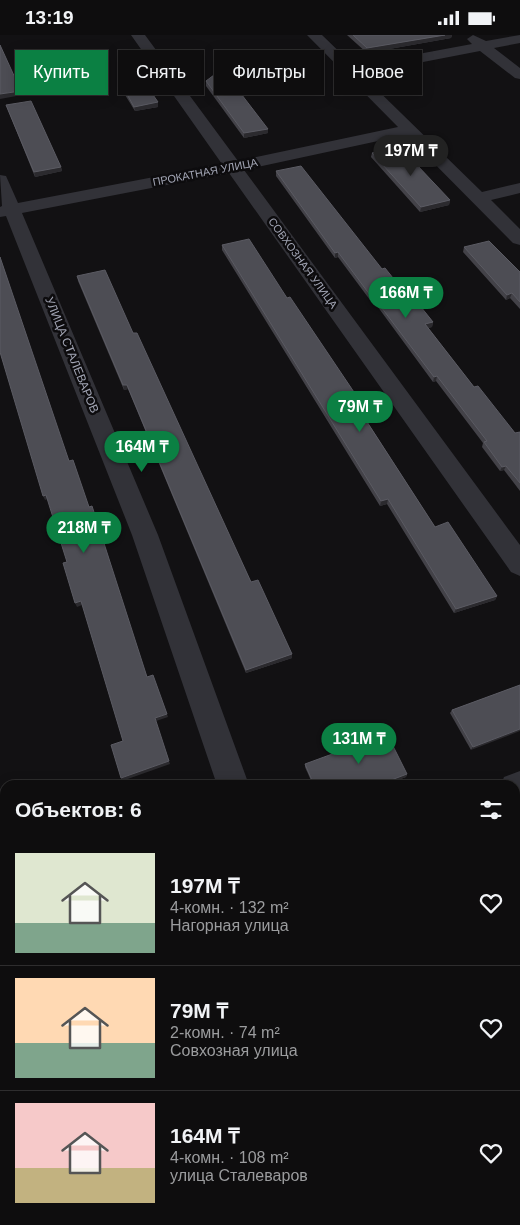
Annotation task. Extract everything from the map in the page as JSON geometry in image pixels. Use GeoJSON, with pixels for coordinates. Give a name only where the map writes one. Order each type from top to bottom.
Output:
{"type":"FeatureCollection","features":[{"type":"Feature","properties":{"kind":"street","name":"СОВХОЗНАЯ УЛИЦА"},"geometry":{"type":"LineString","coordinates":[[138,35],[235,167],[520,565]]}},
{"type":"Feature","properties":{"kind":"street"},"geometry":{"type":"LineString","coordinates":[[314,35],[334,54]]}},
{"type":"Feature","properties":{"kind":"street"},"geometry":{"type":"LineString","coordinates":[[469,35],[520,75]]}},
{"type":"Feature","properties":{"kind":"street"},"geometry":{"type":"LineString","coordinates":[[422,58],[520,39]]}},
{"type":"Feature","properties":{"kind":"street"},"geometry":{"type":"LineString","coordinates":[[376,95],[520,239]]}},
{"type":"Feature","properties":{"kind":"street","name":"ПРОКАТНАЯ УЛИЦА"},"geometry":{"type":"LineString","coordinates":[[6,211],[235,167],[410,129]]}},
{"type":"Feature","properties":{"kind":"street","name":"УЛИЦА СТАЛЕВАРОВ"},"geometry":{"type":"LineString","coordinates":[[0,180],[6,211],[146,535],[231,780]]}},
{"type":"Feature","properties":{"kind":"street"},"geometry":{"type":"LineString","coordinates":[[479,198],[520,188]]}},
{"type":"Feature","properties":{"kind":"building"},"geometry":{"type":"Polygon","coordinates":[[[353,35],[445,35],[367,48],[353,35]]]}},
{"type":"Feature","properties":{"kind":"building"},"geometry":{"type":"Polygon","coordinates":[[[0,45],[15,78],[15,92],[0,94],[0,45]]]}},
{"type":"Feature","properties":{"kind":"building"},"geometry":{"type":"Polygon","coordinates":[[[214,75],[214,92],[206,81],[214,75]]]}},
{"type":"Feature","properties":{"kind":"building"},"geometry":{"type":"Polygon","coordinates":[[[127,95],[153,95],[158,102],[134,107],[127,95]]]}},
{"type":"Feature","properties":{"kind":"building"},"geometry":{"type":"Polygon","coordinates":[[[216,95],[242,95],[268,129],[244,133],[216,95]]]}},
{"type":"Feature","properties":{"kind":"building"},"geometry":{"type":"Polygon","coordinates":[[[31,101],[61,167],[34,172],[6,105],[31,101]]]}},
{"type":"Feature","properties":{"kind":"building"},"geometry":{"type":"Polygon","coordinates":[[[399,146],[450,200],[421,207],[372,153],[399,146]]]}},
{"type":"Feature","properties":{"kind":"building"},"geometry":{"type":"Polygon","coordinates":[[[301,166],[382,269],[385,268],[413,303],[417,302],[433,322],[425,324],[474,387],[478,386],[515,433],[520,432],[520,483],[506,466],[502,467],[484,442],[487,441],[437,376],[434,377],[338,252],[335,253],[276,171],[301,166]]]}},
{"type":"Feature","properties":{"kind":"building"},"geometry":{"type":"Polygon","coordinates":[[[249,239],[287,298],[290,297],[364,407],[358,408],[435,527],[448,522],[497,596],[456,609],[388,499],[381,501],[222,245],[249,239]]]}},
{"type":"Feature","properties":{"kind":"building"},"geometry":{"type":"Polygon","coordinates":[[[489,241],[520,272],[520,302],[512,293],[507,295],[464,247],[489,241]]]}},
{"type":"Feature","properties":{"kind":"building"},"geometry":{"type":"Polygon","coordinates":[[[0,257],[69,461],[73,460],[89,507],[92,506],[147,677],[153,675],[167,714],[155,718],[169,761],[121,778],[111,745],[123,741],[81,601],[75,603],[63,563],[67,562],[46,495],[43,496],[0,352],[0,257]]]}},
{"type":"Feature","properties":{"kind":"building"},"geometry":{"type":"Polygon","coordinates":[[[105,270],[133,333],[137,333],[251,582],[258,580],[292,654],[246,670],[127,385],[123,385],[77,276],[105,270]]]}},
{"type":"Feature","properties":{"kind":"building"},"geometry":{"type":"Polygon","coordinates":[[[520,685],[520,729],[473,747],[452,710],[520,685]]]}},
{"type":"Feature","properties":{"kind":"building"},"geometry":{"type":"Polygon","coordinates":[[[387,734],[407,774],[391,780],[312,780],[305,764],[387,734]]]}}]}
